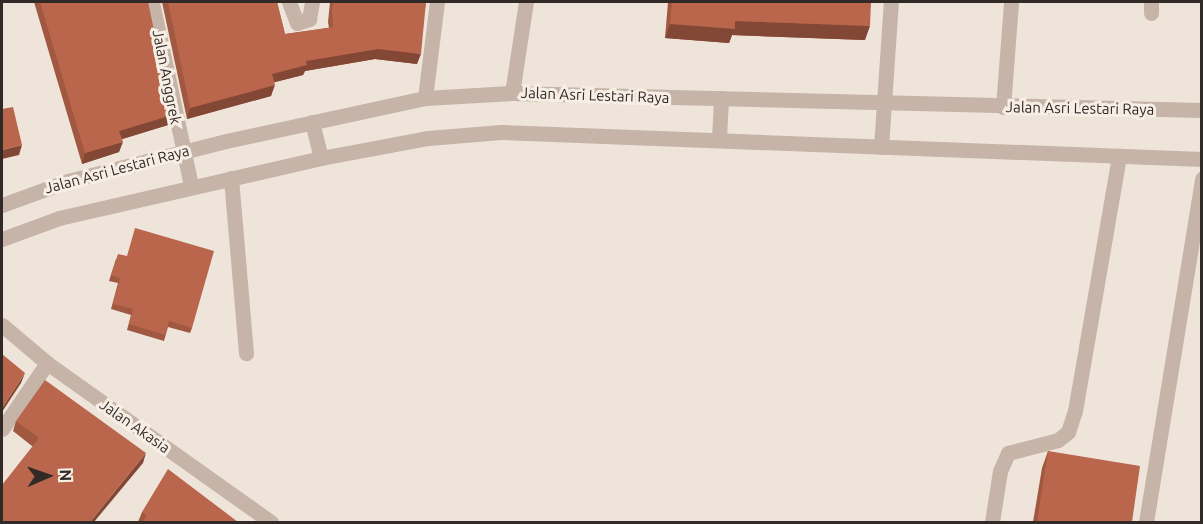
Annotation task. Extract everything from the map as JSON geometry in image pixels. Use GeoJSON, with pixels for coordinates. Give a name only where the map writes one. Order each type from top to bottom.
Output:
{"type":"FeatureCollection","features":[{"type":"Feature","properties":{"kind":"street","name":"Jalan Anggrek"},"geometry":{"type":"LineString","coordinates":[[152,2],[182,153],[191,186]]}},
{"type":"Feature","properties":{"kind":"street"},"geometry":{"type":"LineString","coordinates":[[289,2],[297,23],[309,19],[312,2]]}},
{"type":"Feature","properties":{"kind":"street"},"geometry":{"type":"LineString","coordinates":[[425,98],[437,2]]}},
{"type":"Feature","properties":{"kind":"street"},"geometry":{"type":"LineString","coordinates":[[512,93],[526,2]]}},
{"type":"Feature","properties":{"kind":"street"},"geometry":{"type":"LineString","coordinates":[[881,147],[886,104],[891,2]]}},
{"type":"Feature","properties":{"kind":"street"},"geometry":{"type":"LineString","coordinates":[[1003,107],[1011,2]]}},
{"type":"Feature","properties":{"kind":"street","name":"Jalan Asri Lestari Raya"},"geometry":{"type":"LineString","coordinates":[[2,205],[68,181],[312,122],[425,98],[512,93],[1003,107],[1202,110]]}},
{"type":"Feature","properties":{"kind":"street"},"geometry":{"type":"LineString","coordinates":[[719,139],[721,98]]}},
{"type":"Feature","properties":{"kind":"street"},"geometry":{"type":"LineString","coordinates":[[312,122],[321,158]]}},
{"type":"Feature","properties":{"kind":"street"},"geometry":{"type":"LineString","coordinates":[[2,238],[59,218],[321,158],[428,138],[503,132],[1202,159]]}},
{"type":"Feature","properties":{"kind":"street"},"geometry":{"type":"LineString","coordinates":[[992,522],[1000,471],[1008,453],[1058,440],[1068,432],[1075,411],[1119,156]]}},
{"type":"Feature","properties":{"kind":"street"},"geometry":{"type":"LineString","coordinates":[[231,178],[246,353]]}},
{"type":"Feature","properties":{"kind":"street"},"geometry":{"type":"LineString","coordinates":[[1146,522],[1202,179]]}},
{"type":"Feature","properties":{"kind":"street","name":"Jalan Akasia"},"geometry":{"type":"LineString","coordinates":[[2,325],[47,363],[272,522]]}},
{"type":"Feature","properties":{"kind":"street"},"geometry":{"type":"LineString","coordinates":[[2,429],[47,363]]}},
{"type":"Feature","properties":{"kind":"building"},"geometry":{"type":"Polygon","coordinates":[[[40,2],[148,2],[172,115],[119,131],[123,142],[85,153],[40,2]]]}},
{"type":"Feature","properties":{"kind":"building"},"geometry":{"type":"Polygon","coordinates":[[[168,2],[277,2],[285,34],[333,27],[333,2],[426,2],[421,54],[378,49],[306,61],[307,65],[272,74],[275,85],[190,108],[168,2]]]}},
{"type":"Feature","properties":{"kind":"building"},"geometry":{"type":"Polygon","coordinates":[[[672,2],[871,2],[870,26],[735,21],[735,29],[670,24],[672,2]]]}},
{"type":"Feature","properties":{"kind":"building"},"geometry":{"type":"Polygon","coordinates":[[[13,107],[22,145],[2,150],[2,109],[13,107]]]}},
{"type":"Feature","properties":{"kind":"building"},"geometry":{"type":"Polygon","coordinates":[[[135,228],[214,251],[192,328],[169,321],[165,335],[129,324],[133,309],[113,304],[120,278],[111,275],[118,254],[127,256],[135,228]]]}},
{"type":"Feature","properties":{"kind":"building"},"geometry":{"type":"Polygon","coordinates":[[[2,354],[25,373],[2,408],[2,354]]]}},
{"type":"Feature","properties":{"kind":"building"},"geometry":{"type":"Polygon","coordinates":[[[45,380],[146,453],[90,522],[2,522],[2,485],[39,438],[16,421],[45,380]]]}},
{"type":"Feature","properties":{"kind":"building"},"geometry":{"type":"Polygon","coordinates":[[[1048,451],[1140,466],[1132,522],[1037,522],[1048,451]]]}},
{"type":"Feature","properties":{"kind":"building"},"geometry":{"type":"Polygon","coordinates":[[[168,469],[238,522],[142,522],[147,516],[142,512],[168,469]]]}}]}
